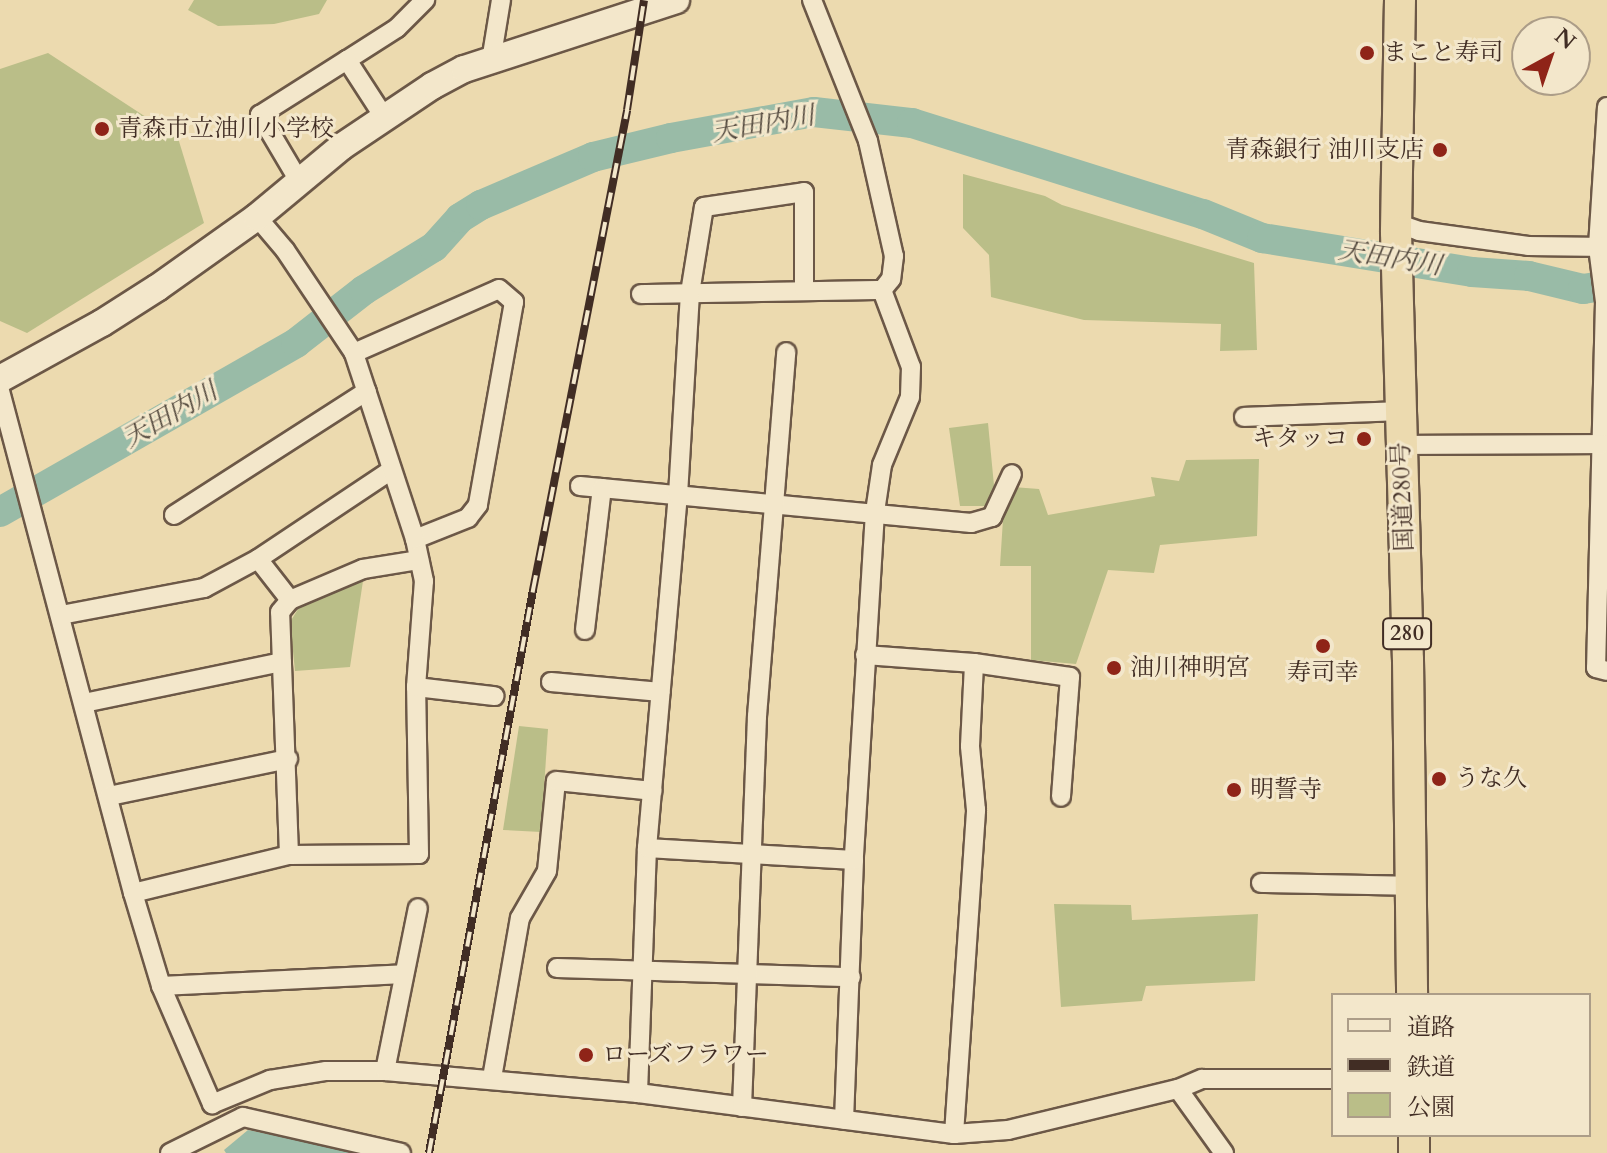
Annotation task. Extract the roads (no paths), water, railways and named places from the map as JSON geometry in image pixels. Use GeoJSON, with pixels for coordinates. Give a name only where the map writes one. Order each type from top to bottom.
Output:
{"type":"FeatureCollection","features":[{"type":"Feature","properties":{"kind":"highway","name":"国道280号"},"geometry":{"type":"LineString","coordinates":[[1400,0],[1396,228],[1412,993]]}},
{"type":"Feature","properties":{"kind":"main road"},"geometry":{"type":"LineString","coordinates":[[0,379],[102,323],[257,217],[384,117],[443,80],[676,0]]}},
{"type":"Feature","properties":{"kind":"street"},"geometry":{"type":"LineString","coordinates":[[299,181],[260,115],[397,28],[425,0]]}},
{"type":"Feature","properties":{"kind":"street"},"geometry":{"type":"LineString","coordinates":[[491,61],[501,0]]}},
{"type":"Feature","properties":{"kind":"street"},"geometry":{"type":"LineString","coordinates":[[812,0],[868,141],[894,256],[891,279],[882,290]]}},
{"type":"Feature","properties":{"kind":"street"},"geometry":{"type":"LineString","coordinates":[[347,60],[384,117]]}},
{"type":"Feature","properties":{"kind":"street"},"geometry":{"type":"LineString","coordinates":[[1607,107],[1601,250],[1605,302],[1596,668],[1607,671]]}},
{"type":"Feature","properties":{"kind":"street"},"geometry":{"type":"LineString","coordinates":[[638,1093],[647,848],[678,495],[690,293],[704,207],[804,192],[804,289]]}},
{"type":"Feature","properties":{"kind":"street"},"geometry":{"type":"LineString","coordinates":[[133,893],[289,855],[419,854],[416,687],[424,581],[415,539],[350,346],[285,250],[257,217]]}},
{"type":"Feature","properties":{"kind":"street"},"geometry":{"type":"LineString","coordinates":[[1396,228],[1528,246],[1601,250]]}},
{"type":"Feature","properties":{"kind":"street"},"geometry":{"type":"LineString","coordinates":[[350,346],[499,289],[514,302],[478,505],[468,518],[415,539]]}},
{"type":"Feature","properties":{"kind":"street"},"geometry":{"type":"LineString","coordinates":[[641,294],[882,290]]}},
{"type":"Feature","properties":{"kind":"street"},"geometry":{"type":"LineString","coordinates":[[844,1120],[854,860],[875,512],[882,465],[910,397],[911,367],[882,290]]}},
{"type":"Feature","properties":{"kind":"street"},"geometry":{"type":"LineString","coordinates":[[742,1107],[757,716],[786,352]]}},
{"type":"Feature","properties":{"kind":"street"},"geometry":{"type":"LineString","coordinates":[[0,391],[133,893],[161,986],[212,1104],[270,1080],[326,1071],[385,1071],[638,1093],[954,1134],[1008,1130],[1178,1089],[1202,1079],[1331,1079]]}},
{"type":"Feature","properties":{"kind":"street"},"geometry":{"type":"LineString","coordinates":[[174,515],[367,391]]}},
{"type":"Feature","properties":{"kind":"street"},"geometry":{"type":"LineString","coordinates":[[1244,417],[1400,411]]}},
{"type":"Feature","properties":{"kind":"street"},"geometry":{"type":"LineString","coordinates":[[1401,445],[1603,444]]}},
{"type":"Feature","properties":{"kind":"street"},"geometry":{"type":"LineString","coordinates":[[61,615],[204,588],[258,559],[390,471]]}},
{"type":"Feature","properties":{"kind":"street"},"geometry":{"type":"LineString","coordinates":[[580,486],[971,523],[992,517],[1012,474]]}},
{"type":"Feature","properties":{"kind":"street"},"geometry":{"type":"LineString","coordinates":[[585,630],[602,488]]}},
{"type":"Feature","properties":{"kind":"street"},"geometry":{"type":"LineString","coordinates":[[258,559],[290,600]]}},
{"type":"Feature","properties":{"kind":"street"},"geometry":{"type":"LineString","coordinates":[[289,855],[288,759],[280,612],[290,600],[363,569],[419,560]]}},
{"type":"Feature","properties":{"kind":"street"},"geometry":{"type":"LineString","coordinates":[[865,655],[974,663],[1070,677],[1061,797]]}},
{"type":"Feature","properties":{"kind":"street"},"geometry":{"type":"LineString","coordinates":[[84,703],[282,662]]}},
{"type":"Feature","properties":{"kind":"street"},"geometry":{"type":"LineString","coordinates":[[954,1134],[976,810],[970,746],[974,663]]}},
{"type":"Feature","properties":{"kind":"street"},"geometry":{"type":"LineString","coordinates":[[551,682],[661,692]]}},
{"type":"Feature","properties":{"kind":"street"},"geometry":{"type":"LineString","coordinates":[[416,687],[494,696]]}},
{"type":"Feature","properties":{"kind":"street"},"geometry":{"type":"LineString","coordinates":[[109,796],[288,759]]}},
{"type":"Feature","properties":{"kind":"street"},"geometry":{"type":"LineString","coordinates":[[492,1078],[520,918],[547,871],[556,781],[652,791]]}},
{"type":"Feature","properties":{"kind":"street"},"geometry":{"type":"LineString","coordinates":[[647,848],[854,860]]}},
{"type":"Feature","properties":{"kind":"street"},"geometry":{"type":"LineString","coordinates":[[1261,883],[1411,886]]}},
{"type":"Feature","properties":{"kind":"street"},"geometry":{"type":"LineString","coordinates":[[385,1071],[418,908]]}},
{"type":"Feature","properties":{"kind":"street"},"geometry":{"type":"LineString","coordinates":[[557,968],[851,977]]}},
{"type":"Feature","properties":{"kind":"street"},"geometry":{"type":"LineString","coordinates":[[161,986],[404,974]]}},
{"type":"Feature","properties":{"kind":"street"},"geometry":{"type":"LineString","coordinates":[[1178,1089],[1224,1153]]}},
{"type":"Feature","properties":{"kind":"street"},"geometry":{"type":"LineString","coordinates":[[170,1153],[243,1117],[402,1150],[401,1153]]}},
{"type":"Feature","properties":{"kind":"waterway","name":"天田内川"},"geometry":{"type":"LineString","coordinates":[[0,512],[296,343],[364,290],[434,247],[460,218],[481,205],[593,157],[671,138],[814,112],[912,123],[1203,214],[1262,238],[1472,272],[1529,276],[1583,289],[1607,285]]}},
{"type":"Feature","properties":{"kind":"railway"},"geometry":{"type":"LineString","coordinates":[[429,1153],[533,590],[627,110],[644,0]]}},
{"type":"Feature","properties":{"kind":"place","name":"まこと寿司"},"geometry":{"type":"Point","coordinates":[1367,53]}},
{"type":"Feature","properties":{"kind":"place","name":"青森市立油川小学校"},"geometry":{"type":"Point","coordinates":[102,129]}},
{"type":"Feature","properties":{"kind":"place","name":"青森銀行 油川支店"},"geometry":{"type":"Point","coordinates":[1440,150]}},
{"type":"Feature","properties":{"kind":"place","name":"キタッコ"},"geometry":{"type":"Point","coordinates":[1364,439]}},
{"type":"Feature","properties":{"kind":"place","name":"寿司幸"},"geometry":{"type":"Point","coordinates":[1323,646]}},
{"type":"Feature","properties":{"kind":"place","name":"油川神明宮"},"geometry":{"type":"Point","coordinates":[1114,668]}},
{"type":"Feature","properties":{"kind":"place","name":"うな久"},"geometry":{"type":"Point","coordinates":[1439,779]}},
{"type":"Feature","properties":{"kind":"place","name":"明誓寺"},"geometry":{"type":"Point","coordinates":[1234,790]}},
{"type":"Feature","properties":{"kind":"place","name":"ローズフラワー"},"geometry":{"type":"Point","coordinates":[586,1055]}}]}
